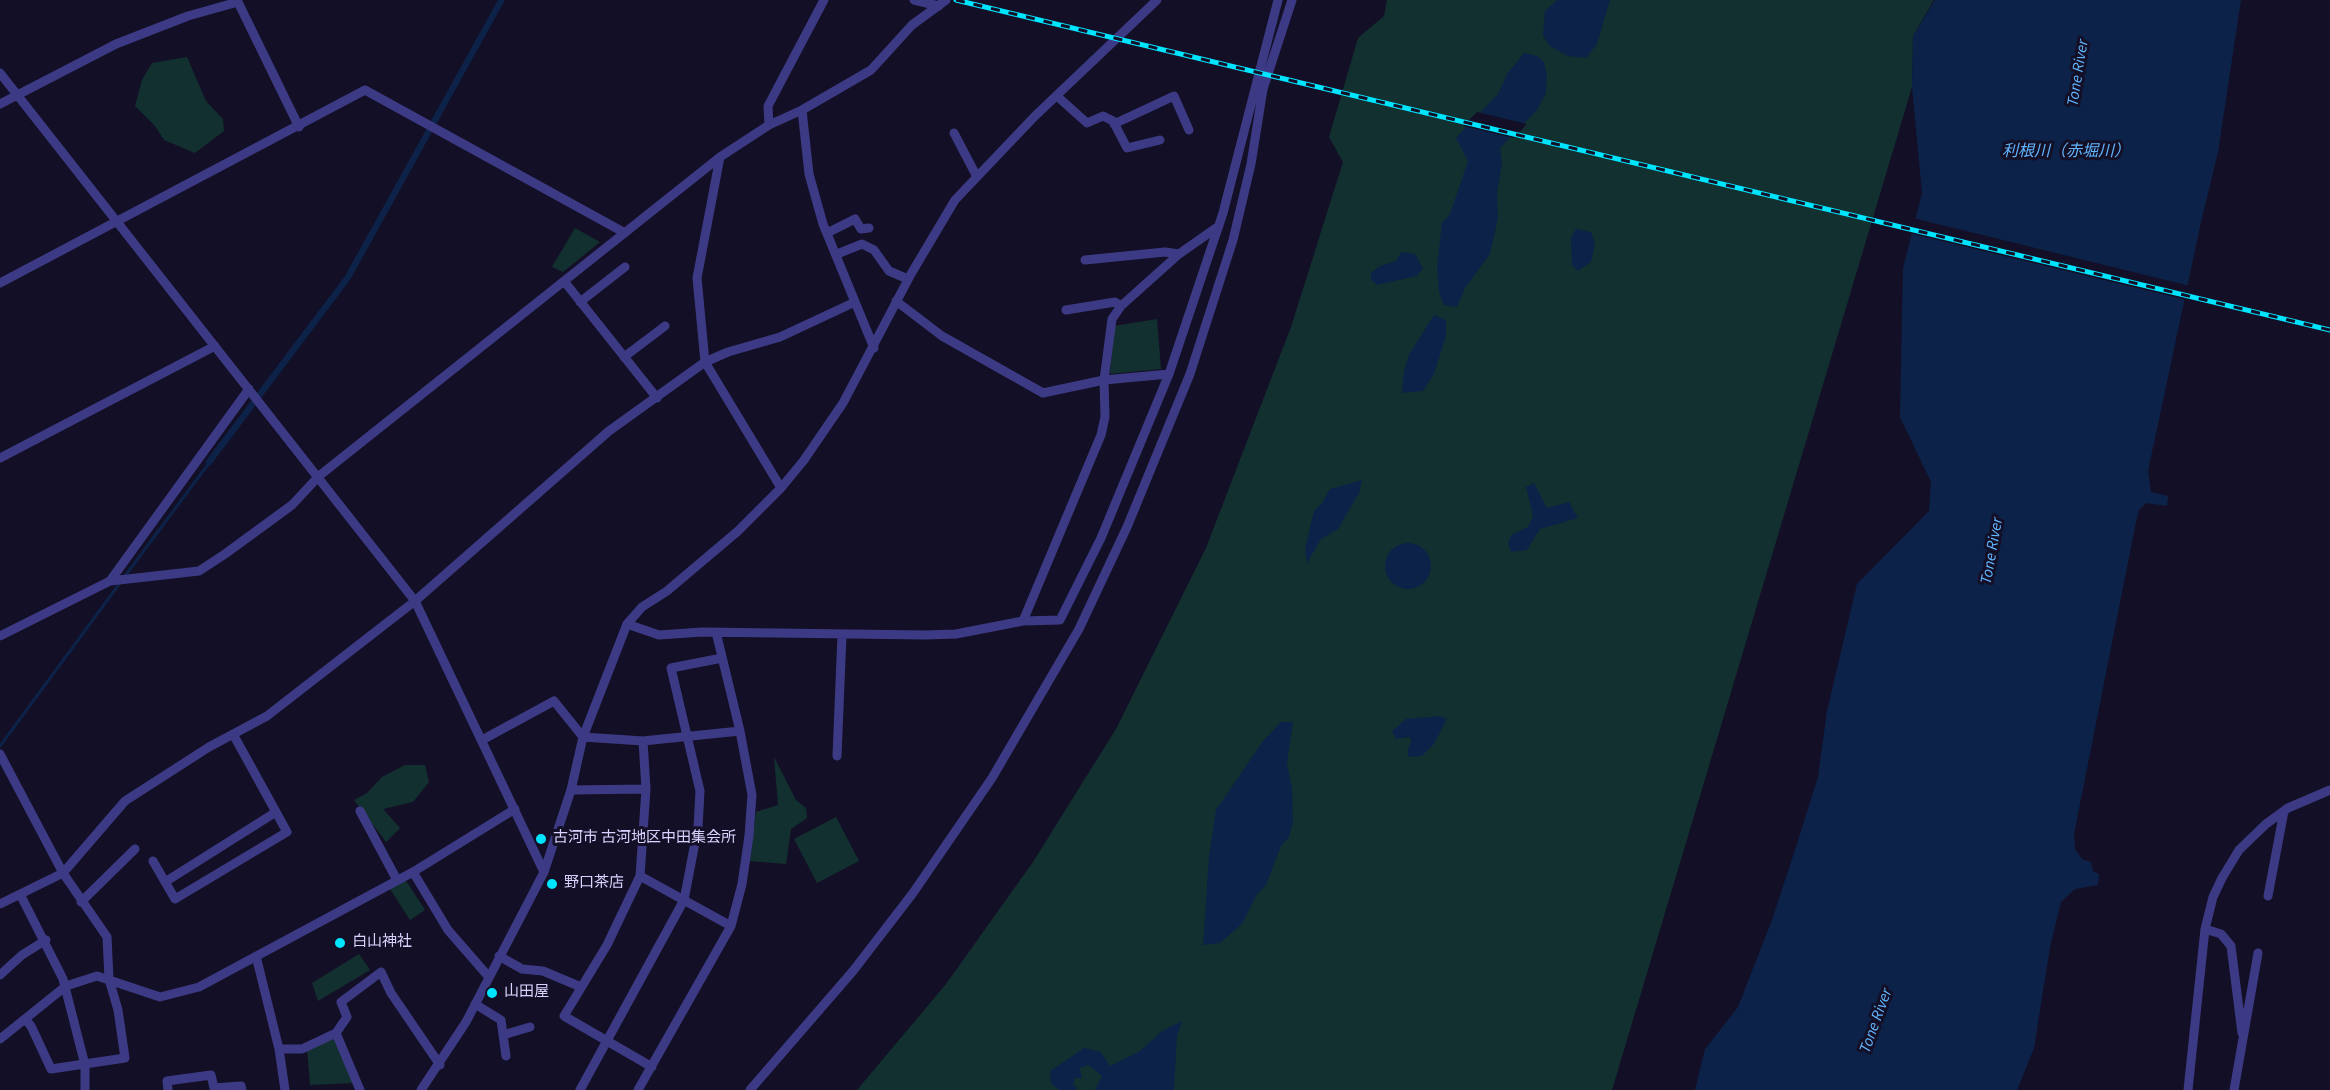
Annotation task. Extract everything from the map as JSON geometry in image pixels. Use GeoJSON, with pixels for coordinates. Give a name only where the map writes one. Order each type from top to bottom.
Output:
{"type":"FeatureCollection","features":[{"type":"Feature","properties":{"kind":"street"},"geometry":{"type":"LineString","coordinates":[[769,125],[768,106],[824,0]]}},
{"type":"Feature","properties":{"kind":"street"},"geometry":{"type":"LineString","coordinates":[[914,0],[942,3]]}},
{"type":"Feature","properties":{"kind":"street"},"geometry":{"type":"LineString","coordinates":[[425,1089],[475,1004],[544,872],[571,790],[583,737],[627,624],[642,607],[667,591],[738,531],[781,488],[825,431],[874,348],[908,279],[955,200],[1035,116],[1157,0]]}},
{"type":"Feature","properties":{"kind":"street"},"geometry":{"type":"LineString","coordinates":[[627,624],[659,635],[716,632],[842,635],[956,634],[1023,621],[1060,620],[1116,506],[1169,374],[1239,159],[1253,89],[1278,0]]}},
{"type":"Feature","properties":{"kind":"street"},"geometry":{"type":"LineString","coordinates":[[750,1090],[853,971],[913,893],[992,778],[1079,629],[1127,527],[1193,365],[1233,240],[1251,164],[1263,89],[1292,0]]}},
{"type":"Feature","properties":{"kind":"street"},"geometry":{"type":"LineString","coordinates":[[0,104],[116,44],[188,16],[238,1],[299,127]]}},
{"type":"Feature","properties":{"kind":"street"},"geometry":{"type":"LineString","coordinates":[[0,636],[110,581],[199,571],[292,505],[319,477],[720,157],[769,125],[802,110],[872,70],[912,25],[942,3]]}},
{"type":"Feature","properties":{"kind":"street"},"geometry":{"type":"LineString","coordinates":[[0,73],[415,601],[544,872]]}},
{"type":"Feature","properties":{"kind":"street"},"geometry":{"type":"LineString","coordinates":[[0,283],[299,127],[365,90],[625,233]]}},
{"type":"Feature","properties":{"kind":"street"},"geometry":{"type":"LineString","coordinates":[[1058,96],[1087,123],[1103,116],[1114,124],[1127,148],[1160,140]]}},
{"type":"Feature","properties":{"kind":"street"},"geometry":{"type":"LineString","coordinates":[[1114,124],[1174,96],[1189,130]]}},
{"type":"Feature","properties":{"kind":"street"},"geometry":{"type":"LineString","coordinates":[[802,110],[809,174],[827,233],[874,348]]}},
{"type":"Feature","properties":{"kind":"street"},"geometry":{"type":"LineString","coordinates":[[954,133],[977,177]]}},
{"type":"Feature","properties":{"kind":"street"},"geometry":{"type":"LineString","coordinates":[[720,157],[697,278],[705,362],[781,488]]}},
{"type":"Feature","properties":{"kind":"street"},"geometry":{"type":"LineString","coordinates":[[827,233],[855,219],[861,229],[869,228]]}},
{"type":"Feature","properties":{"kind":"street"},"geometry":{"type":"LineString","coordinates":[[1023,621],[1101,435],[1105,417],[1104,380],[1109,330],[1121,306],[1179,255],[1219,226]]}},
{"type":"Feature","properties":{"kind":"street"},"geometry":{"type":"LineString","coordinates":[[837,254],[862,244],[874,250],[889,271],[908,279]]}},
{"type":"Feature","properties":{"kind":"street"},"geometry":{"type":"LineString","coordinates":[[1085,260],[1165,252],[1179,255]]}},
{"type":"Feature","properties":{"kind":"street"},"geometry":{"type":"LineString","coordinates":[[580,302],[625,267]]}},
{"type":"Feature","properties":{"kind":"street"},"geometry":{"type":"LineString","coordinates":[[564,281],[657,398]]}},
{"type":"Feature","properties":{"kind":"street"},"geometry":{"type":"LineString","coordinates":[[896,301],[942,336],[1043,393],[1104,380],[1169,374]]}},
{"type":"Feature","properties":{"kind":"street"},"geometry":{"type":"LineString","coordinates":[[0,904],[63,873],[125,801],[233,734],[267,716],[415,601],[609,430],[705,362],[728,352],[780,337],[855,302]]}},
{"type":"Feature","properties":{"kind":"street"},"geometry":{"type":"LineString","coordinates":[[1066,310],[1115,302],[1121,306]]}},
{"type":"Feature","properties":{"kind":"street"},"geometry":{"type":"LineString","coordinates":[[624,357],[665,326]]}},
{"type":"Feature","properties":{"kind":"street"},"geometry":{"type":"LineString","coordinates":[[0,458],[215,346]]}},
{"type":"Feature","properties":{"kind":"street"},"geometry":{"type":"LineString","coordinates":[[110,581],[249,389]]}},
{"type":"Feature","properties":{"kind":"street"},"geometry":{"type":"LineString","coordinates":[[638,1090],[731,926],[742,885],[751,806],[740,731],[716,632]]}},
{"type":"Feature","properties":{"kind":"street"},"geometry":{"type":"LineString","coordinates":[[837,756],[842,635]]}},
{"type":"Feature","properties":{"kind":"street"},"geometry":{"type":"LineString","coordinates":[[580,1090],[608,1043],[684,900],[698,827],[700,791],[671,669],[722,658]]}},
{"type":"Feature","properties":{"kind":"street"},"geometry":{"type":"LineString","coordinates":[[482,740],[554,701],[583,737],[643,741],[740,731]]}},
{"type":"Feature","properties":{"kind":"street"},"geometry":{"type":"LineString","coordinates":[[153,861],[175,899],[287,832],[233,734]]}},
{"type":"Feature","properties":{"kind":"street"},"geometry":{"type":"LineString","coordinates":[[643,741],[646,789],[640,876],[607,945],[564,1016],[652,1068]]}},
{"type":"Feature","properties":{"kind":"street"},"geometry":{"type":"LineString","coordinates":[[0,754],[63,873],[107,937],[109,979],[118,1010],[124,1058],[51,1069],[48,1067],[31,1026],[25,1019]]}},
{"type":"Feature","properties":{"kind":"street"},"geometry":{"type":"LineString","coordinates":[[571,790],[646,789]]}},
{"type":"Feature","properties":{"kind":"street"},"geometry":{"type":"LineString","coordinates":[[2188,1090],[2205,929],[2213,897],[2230,863],[2257,831],[2284,811],[2330,790]]}},
{"type":"Feature","properties":{"kind":"street"},"geometry":{"type":"LineString","coordinates":[[0,1039],[66,986],[97,976],[160,998],[199,987],[413,872],[515,808]]}},
{"type":"Feature","properties":{"kind":"street"},"geometry":{"type":"LineString","coordinates":[[360,811],[397,880]]}},
{"type":"Feature","properties":{"kind":"street"},"geometry":{"type":"LineString","coordinates":[[2268,896],[2284,811]]}},
{"type":"Feature","properties":{"kind":"street"},"geometry":{"type":"LineString","coordinates":[[165,882],[276,812]]}},
{"type":"Feature","properties":{"kind":"street"},"geometry":{"type":"LineString","coordinates":[[81,902],[135,849]]}},
{"type":"Feature","properties":{"kind":"street"},"geometry":{"type":"LineString","coordinates":[[413,872],[448,930],[488,976]]}},
{"type":"Feature","properties":{"kind":"street"},"geometry":{"type":"LineString","coordinates":[[640,876],[731,926]]}},
{"type":"Feature","properties":{"kind":"street"},"geometry":{"type":"LineString","coordinates":[[20,894],[46,940],[66,986],[85,1065],[84,1090]]}},
{"type":"Feature","properties":{"kind":"street"},"geometry":{"type":"LineString","coordinates":[[2205,929],[2222,934],[2231,946],[2243,1037]]}},
{"type":"Feature","properties":{"kind":"street"},"geometry":{"type":"LineString","coordinates":[[0,975],[22,955],[46,940]]}},
{"type":"Feature","properties":{"kind":"street"},"geometry":{"type":"LineString","coordinates":[[2234,1090],[2258,953]]}},
{"type":"Feature","properties":{"kind":"street"},"geometry":{"type":"LineString","coordinates":[[256,956],[279,1049],[285,1090]]}},
{"type":"Feature","properties":{"kind":"street"},"geometry":{"type":"LineString","coordinates":[[499,956],[522,969],[543,971],[580,987]]}},
{"type":"Feature","properties":{"kind":"street"},"geometry":{"type":"LineString","coordinates":[[279,1049],[302,1049],[336,1033],[347,1017],[341,1002],[381,972],[391,993],[440,1065]]}},
{"type":"Feature","properties":{"kind":"street"},"geometry":{"type":"LineString","coordinates":[[475,1004],[501,1020],[506,1056]]}},
{"type":"Feature","properties":{"kind":"street"},"geometry":{"type":"LineString","coordinates":[[503,1035],[530,1027]]}},
{"type":"Feature","properties":{"kind":"street"},"geometry":{"type":"LineString","coordinates":[[336,1033],[360,1090]]}},
{"type":"Feature","properties":{"kind":"street"},"geometry":{"type":"LineString","coordinates":[[168,1090],[167,1080],[211,1075],[214,1088],[241,1086],[242,1090]]}},
{"type":"Feature","properties":{"kind":"green space"},"geometry":{"type":"Polygon","coordinates":[[[1387,0],[1934,0],[1913,36],[1912,87],[1612,1090],[857,1090],[946,984],[1033,862],[1116,729],[1206,548],[1291,327],[1343,162],[1329,137],[1358,38],[1384,16],[1387,0]]]}},
{"type":"Feature","properties":{"kind":"green space"},"geometry":{"type":"Polygon","coordinates":[[[187,57],[206,101],[223,119],[224,131],[195,153],[164,140],[155,126],[135,106],[142,80],[152,63],[187,57]]]}},
{"type":"Feature","properties":{"kind":"green space"},"geometry":{"type":"Polygon","coordinates":[[[575,228],[600,242],[563,272],[552,267],[575,228]]]}},
{"type":"Feature","properties":{"kind":"green space"},"geometry":{"type":"Polygon","coordinates":[[[1157,319],[1161,369],[1110,374],[1114,326],[1157,319]]]}},
{"type":"Feature","properties":{"kind":"green space"},"geometry":{"type":"Polygon","coordinates":[[[774,757],[796,800],[806,808],[807,818],[791,829],[786,864],[750,861],[756,812],[778,805],[774,757]]]}},
{"type":"Feature","properties":{"kind":"green space"},"geometry":{"type":"Polygon","coordinates":[[[405,765],[425,765],[429,782],[413,802],[383,809],[400,828],[386,842],[354,800],[367,793],[382,777],[405,765]]]}},
{"type":"Feature","properties":{"kind":"green space"},"geometry":{"type":"Polygon","coordinates":[[[836,817],[859,861],[817,883],[794,839],[836,817]]]}},
{"type":"Feature","properties":{"kind":"green space"},"geometry":{"type":"Polygon","coordinates":[[[405,879],[425,910],[410,920],[390,889],[405,879]]]}},
{"type":"Feature","properties":{"kind":"green space"},"geometry":{"type":"Polygon","coordinates":[[[359,954],[370,970],[318,1001],[312,983],[359,954]]]}},
{"type":"Feature","properties":{"kind":"green space"},"geometry":{"type":"Polygon","coordinates":[[[335,1037],[353,1083],[310,1085],[307,1049],[335,1037]]]}},
{"type":"Feature","properties":{"kind":"water"},"geometry":{"type":"Polygon","coordinates":[[[498,0],[505,0],[350,280],[210,466],[205,462],[345,276],[498,0]]]}},
{"type":"Feature","properties":{"kind":"water"},"geometry":{"type":"Polygon","coordinates":[[[1557,0],[1610,0],[1597,44],[1586,58],[1568,56],[1550,46],[1543,36],[1545,11],[1557,0]]]}},
{"type":"Feature","properties":{"kind":"water","name":"利根川（赤堀川）"},"geometry":{"type":"Polygon","coordinates":[[[1935,0],[2241,0],[2218,152],[2148,471],[2151,492],[2168,496],[2167,506],[2146,503],[2139,510],[2074,834],[2075,849],[2082,859],[2091,862],[2093,871],[2099,874],[2098,885],[2075,889],[2061,902],[2050,947],[2034,1048],[2017,1090],[1695,1090],[1705,1049],[1738,1007],[1772,920],[1796,847],[1818,777],[1827,711],[1857,584],[1929,511],[1931,482],[1900,417],[1903,268],[1922,193],[1912,87],[1913,36],[1935,0]]]}},
{"type":"Feature","properties":{"kind":"water"},"geometry":{"type":"Polygon","coordinates":[[[1524,53],[1537,56],[1544,62],[1547,75],[1546,93],[1537,110],[1500,148],[1502,164],[1497,193],[1498,218],[1490,254],[1465,288],[1457,307],[1444,305],[1439,292],[1437,268],[1442,223],[1450,214],[1468,161],[1456,138],[1498,94],[1507,74],[1524,53]]]}},
{"type":"Feature","properties":{"kind":"water"},"geometry":{"type":"Polygon","coordinates":[[[1576,229],[1591,232],[1595,243],[1591,262],[1578,271],[1572,265],[1571,238],[1576,229]]]}},
{"type":"Feature","properties":{"kind":"water"},"geometry":{"type":"Polygon","coordinates":[[[1401,252],[1415,254],[1423,268],[1417,276],[1377,285],[1371,280],[1371,273],[1380,266],[1396,261],[1401,252]]]}},
{"type":"Feature","properties":{"kind":"water"},"geometry":{"type":"Polygon","coordinates":[[[1434,315],[1446,320],[1446,336],[1434,374],[1423,391],[1402,393],[1404,370],[1410,353],[1434,315]]]}},
{"type":"Feature","properties":{"kind":"water"},"geometry":{"type":"Polygon","coordinates":[[[1362,480],[1359,493],[1338,529],[1321,539],[1307,563],[1305,549],[1314,511],[1330,489],[1362,480]]]}},
{"type":"Feature","properties":{"kind":"water"},"geometry":{"type":"Polygon","coordinates":[[[1534,483],[1547,508],[1569,502],[1578,518],[1540,529],[1527,550],[1511,552],[1508,544],[1511,535],[1528,527],[1533,516],[1526,487],[1534,483]]]}},
{"type":"Feature","properties":{"kind":"water"},"geometry":{"type":"Polygon","coordinates":[[[1408,543],[1424,550],[1431,566],[1424,582],[1408,589],[1392,582],[1385,566],[1392,550],[1408,543]]]}},
{"type":"Feature","properties":{"kind":"water"},"geometry":{"type":"Polygon","coordinates":[[[1440,716],[1447,719],[1434,744],[1422,756],[1408,757],[1410,737],[1396,739],[1392,731],[1406,719],[1440,716]]]}},
{"type":"Feature","properties":{"kind":"water"},"geometry":{"type":"Polygon","coordinates":[[[1281,722],[1293,722],[1287,763],[1292,788],[1293,821],[1289,837],[1281,846],[1266,885],[1256,896],[1242,924],[1220,943],[1203,945],[1209,856],[1216,810],[1263,741],[1281,722]]]}},
{"type":"Feature","properties":{"kind":"water"},"geometry":{"type":"Polygon","coordinates":[[[1182,1021],[1177,1036],[1174,1090],[1095,1090],[1102,1076],[1088,1065],[1080,1068],[1082,1078],[1075,1078],[1073,1085],[1077,1087],[1076,1090],[1059,1090],[1051,1083],[1050,1071],[1084,1048],[1101,1052],[1110,1066],[1140,1051],[1162,1031],[1182,1021]]]}},
{"type":"Feature","properties":{"kind":"pier"},"geometry":{"type":"Polygon","coordinates":[[[1477,112],[1527,124],[1514,138],[1463,126],[1477,112]]]}},
{"type":"Feature","properties":{"kind":"pier"},"geometry":{"type":"Polygon","coordinates":[[[1913,218],[2190,286],[2187,300],[1909,233],[1913,218]]]}},
{"type":"Feature","properties":{"kind":"waterway"},"geometry":{"type":"LineString","coordinates":[[125,576],[209,463]]}},
{"type":"Feature","properties":{"kind":"waterway"},"geometry":{"type":"LineString","coordinates":[[0,746],[120,583]]}},
{"type":"Feature","properties":{"kind":"railway"},"geometry":{"type":"LineString","coordinates":[[956,0],[2330,330]]}},
{"type":"Feature","properties":{"kind":"place","name":"古河市 古河地区中田集会所"},"geometry":{"type":"Point","coordinates":[541,839]}},
{"type":"Feature","properties":{"kind":"place","name":"野口茶店"},"geometry":{"type":"Point","coordinates":[552,884]}},
{"type":"Feature","properties":{"kind":"place","name":"白山神社"},"geometry":{"type":"Point","coordinates":[340,943]}},
{"type":"Feature","properties":{"kind":"place","name":"山田屋"},"geometry":{"type":"Point","coordinates":[492,993]}},
{"type":"Feature","properties":{"kind":"water label","name":"Tone River"},"geometry":{"type":"Point","coordinates":[2079,73]}},
{"type":"Feature","properties":{"kind":"water label","name":"Tone River"},"geometry":{"type":"Point","coordinates":[1993,551]}},
{"type":"Feature","properties":{"kind":"water label","name":"Tone River"},"geometry":{"type":"Point","coordinates":[1877,1021]}}]}
